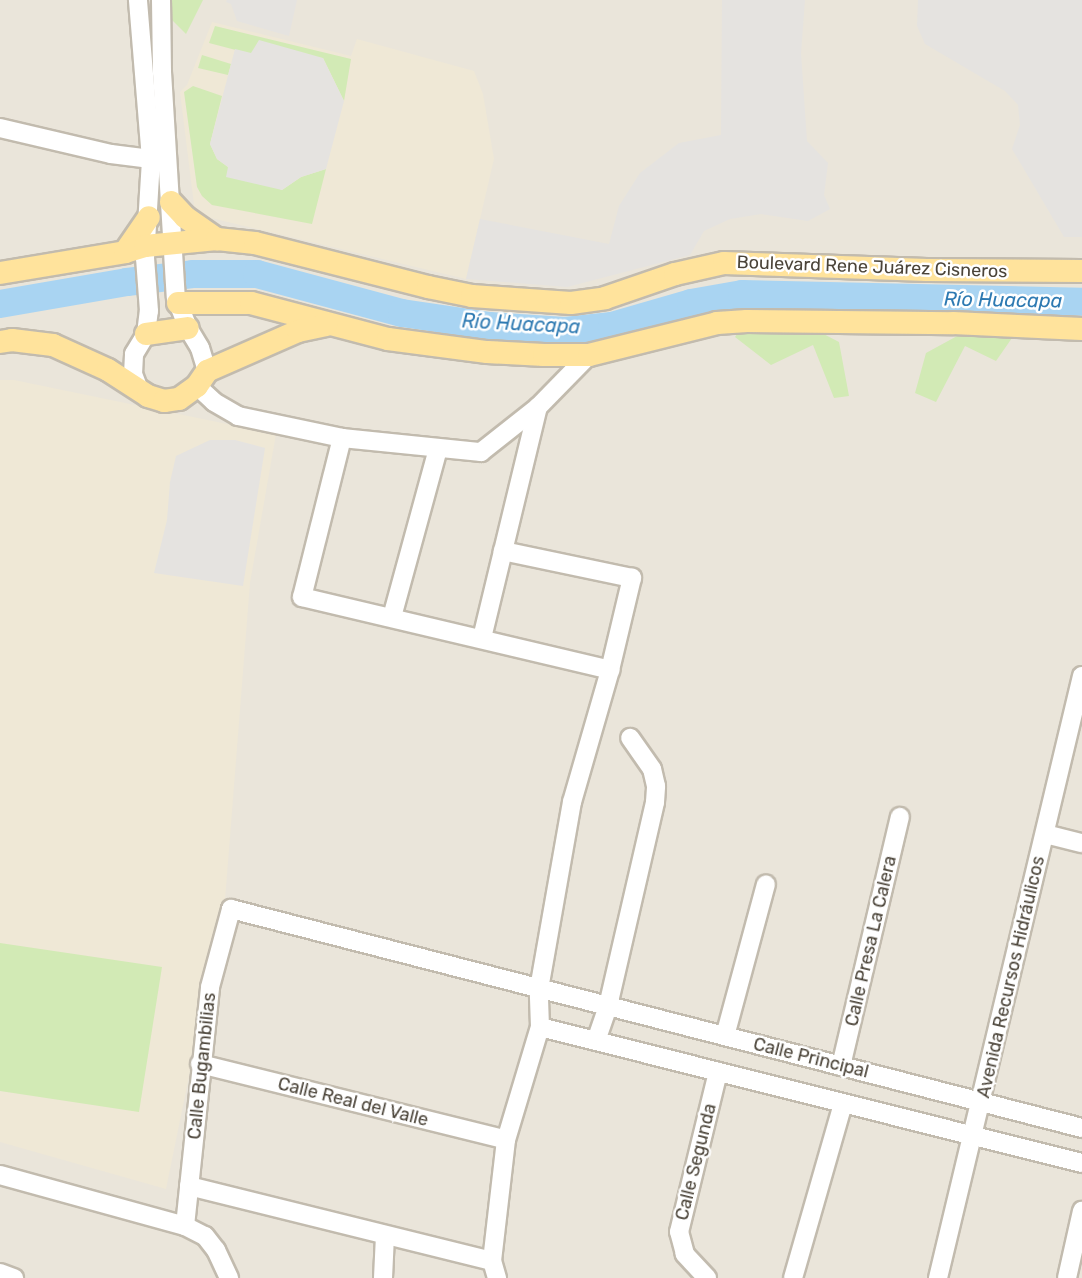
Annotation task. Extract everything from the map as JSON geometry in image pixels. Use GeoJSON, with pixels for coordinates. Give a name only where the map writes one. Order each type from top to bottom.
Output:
{"type":"FeatureCollection","features":[{"type":"Feature","properties":{"kind":"main road"},"geometry":{"type":"LineString","coordinates":[[171,202],[185,217],[217,239]]}},
{"type":"Feature","properties":{"kind":"main road"},"geometry":{"type":"LineString","coordinates":[[138,252],[149,217]]}},
{"type":"Feature","properties":{"kind":"main road","name":"Boulevard Rene Juárez Cisneros"},"geometry":{"type":"LineString","coordinates":[[0,273],[172,248],[217,239],[255,243],[472,296],[571,303],[605,298],[675,274],[724,263],[927,270],[1082,271]]}},
{"type":"Feature","properties":{"kind":"main road"},"geometry":{"type":"LineString","coordinates":[[177,301],[251,303],[329,325],[434,347],[487,352],[589,355],[717,323],[953,323],[1082,328]]}},
{"type":"Feature","properties":{"kind":"main road"},"geometry":{"type":"LineString","coordinates":[[0,342],[12,340],[53,345],[138,387],[148,396],[164,400],[179,399],[202,379],[298,331],[329,325]]}},
{"type":"Feature","properties":{"kind":"main road"},"geometry":{"type":"LineString","coordinates":[[146,334],[188,328]]}},
{"type":"Feature","properties":{"kind":"street"},"geometry":{"type":"LineString","coordinates":[[138,0],[151,159],[149,217]]}},
{"type":"Feature","properties":{"kind":"street"},"geometry":{"type":"LineString","coordinates":[[161,0],[162,72],[177,301],[188,328],[200,348],[202,379],[214,402],[238,416],[342,438],[481,452],[538,407],[589,355]]}},
{"type":"Feature","properties":{"kind":"street"},"geometry":{"type":"LineString","coordinates":[[0,128],[111,154],[151,159]]}},
{"type":"Feature","properties":{"kind":"street"},"geometry":{"type":"LineString","coordinates":[[138,252],[149,301],[146,334],[134,354],[133,374],[138,387]]}},
{"type":"Feature","properties":{"kind":"street"},"geometry":{"type":"LineString","coordinates":[[482,638],[538,407]]}},
{"type":"Feature","properties":{"kind":"street"},"geometry":{"type":"LineString","coordinates":[[342,438],[302,597],[610,670]]}},
{"type":"Feature","properties":{"kind":"street"},"geometry":{"type":"LineString","coordinates":[[392,617],[438,449]]}},
{"type":"Feature","properties":{"kind":"street"},"geometry":{"type":"LineString","coordinates":[[189,1186],[385,1236],[495,1270],[506,1140],[540,1027],[539,989],[572,802],[610,670],[632,578],[503,550]]}},
{"type":"Feature","properties":{"kind":"street","name":"Avenida Recursos Hidráulicos"},"geometry":{"type":"LineString","coordinates":[[938,1278],[983,1101],[1082,676]]}},
{"type":"Feature","properties":{"kind":"street"},"geometry":{"type":"LineString","coordinates":[[596,1041],[608,1006],[655,802],[656,786],[652,769],[630,738]]}},
{"type":"Feature","properties":{"kind":"street","name":"Calle Presa La Calera"},"geometry":{"type":"LineString","coordinates":[[841,1066],[900,817]]}},
{"type":"Feature","properties":{"kind":"street"},"geometry":{"type":"LineString","coordinates":[[1045,834],[1082,843]]}},
{"type":"Feature","properties":{"kind":"street"},"geometry":{"type":"LineString","coordinates":[[725,1036],[766,884]]}},
{"type":"Feature","properties":{"kind":"street","name":"Calle Principal"},"geometry":{"type":"LineString","coordinates":[[231,909],[1082,1128]]}},
{"type":"Feature","properties":{"kind":"street","name":"Calle Bugambilias"},"geometry":{"type":"LineString","coordinates":[[185,1226],[200,1064],[210,987],[231,909]]}},
{"type":"Feature","properties":{"kind":"street","name":"Calle Principal"},"geometry":{"type":"LineString","coordinates":[[540,1027],[1082,1163]]}},
{"type":"Feature","properties":{"kind":"street","name":"Calle Real del Valle"},"geometry":{"type":"LineString","coordinates":[[200,1064],[506,1140]]}},
{"type":"Feature","properties":{"kind":"street","name":"Calle Segunda"},"geometry":{"type":"LineString","coordinates":[[706,1278],[685,1254],[679,1232],[718,1072]]}},
{"type":"Feature","properties":{"kind":"street"},"geometry":{"type":"LineString","coordinates":[[793,1278],[843,1104]]}},
{"type":"Feature","properties":{"kind":"street"},"geometry":{"type":"LineString","coordinates":[[0,1175],[185,1226],[205,1236],[216,1250],[229,1278]]}},
{"type":"Feature","properties":{"kind":"street"},"geometry":{"type":"LineString","coordinates":[[1067,1278],[1082,1211]]}},
{"type":"Feature","properties":{"kind":"street"},"geometry":{"type":"LineString","coordinates":[[383,1278],[385,1236]]}},
{"type":"Feature","properties":{"kind":"shaded area"},"geometry":{"type":"Polygon","coordinates":[[[0,0],[1082,0],[1082,1278],[0,1278],[0,0]]]}},
{"type":"Feature","properties":{"kind":"shaded area"},"geometry":{"type":"Polygon","coordinates":[[[227,0],[297,0],[289,36],[237,21],[231,4],[226,2],[227,0]]]}},
{"type":"Feature","properties":{"kind":"shaded area"},"geometry":{"type":"Polygon","coordinates":[[[722,0],[805,0],[801,53],[807,141],[828,163],[824,195],[830,209],[808,221],[761,214],[730,219],[704,231],[690,255],[567,287],[466,279],[480,219],[609,244],[619,206],[640,173],[679,143],[721,135],[722,0]]]}},
{"type":"Feature","properties":{"kind":"shaded area"},"geometry":{"type":"Polygon","coordinates":[[[918,0],[1082,0],[1082,237],[1064,237],[1012,149],[1020,125],[1018,105],[1005,91],[925,44],[917,26],[918,0]]]}},
{"type":"Feature","properties":{"kind":"shaded area"},"geometry":{"type":"Polygon","coordinates":[[[212,22],[351,56],[357,39],[474,71],[483,94],[494,159],[466,279],[211,218],[199,212],[194,205],[180,92],[187,85],[212,22]]]}},
{"type":"Feature","properties":{"kind":"shaded area"},"geometry":{"type":"Polygon","coordinates":[[[259,40],[323,58],[344,101],[326,169],[301,177],[282,190],[226,177],[228,167],[217,159],[210,144],[235,49],[251,53],[259,40]]]}},
{"type":"Feature","properties":{"kind":"shaded area"},"geometry":{"type":"Polygon","coordinates":[[[0,380],[14,380],[276,434],[250,583],[225,900],[166,1189],[0,1142],[0,380]]]}},
{"type":"Feature","properties":{"kind":"shaded area"},"geometry":{"type":"Polygon","coordinates":[[[210,440],[235,440],[265,448],[243,586],[154,573],[167,520],[170,482],[176,456],[210,440]]]}},
{"type":"Feature","properties":{"kind":"green space"},"geometry":{"type":"Polygon","coordinates":[[[170,0],[203,0],[186,34],[170,18],[170,0]]]}},
{"type":"Feature","properties":{"kind":"green space"},"geometry":{"type":"Polygon","coordinates":[[[215,26],[351,59],[344,101],[323,58],[251,54],[209,43],[215,26]]]}},
{"type":"Feature","properties":{"kind":"green space"},"geometry":{"type":"Polygon","coordinates":[[[202,55],[231,64],[228,75],[198,68],[202,55]]]}},
{"type":"Feature","properties":{"kind":"green space"},"geometry":{"type":"Polygon","coordinates":[[[193,86],[222,96],[210,144],[217,159],[228,167],[282,190],[301,177],[326,169],[312,224],[212,205],[202,196],[197,187],[184,92],[193,86]]]}},
{"type":"Feature","properties":{"kind":"green space"},"geometry":{"type":"Polygon","coordinates":[[[814,329],[839,342],[849,396],[834,398],[813,345],[771,365],[735,337],[739,331],[814,329]]]}},
{"type":"Feature","properties":{"kind":"green space"},"geometry":{"type":"Polygon","coordinates":[[[959,335],[1012,338],[996,361],[965,346],[936,402],[915,393],[926,353],[959,335]]]}},
{"type":"Feature","properties":{"kind":"green space"},"geometry":{"type":"Polygon","coordinates":[[[0,943],[162,967],[139,1112],[0,1091],[0,943]]]}},
{"type":"Feature","properties":{"kind":"waterway","name":"Río Huacapa"},"geometry":{"type":"LineString","coordinates":[[0,304],[127,282],[193,274],[257,274],[402,313],[490,326],[565,331],[612,326],[691,303],[742,294],[1082,302]]}}]}
